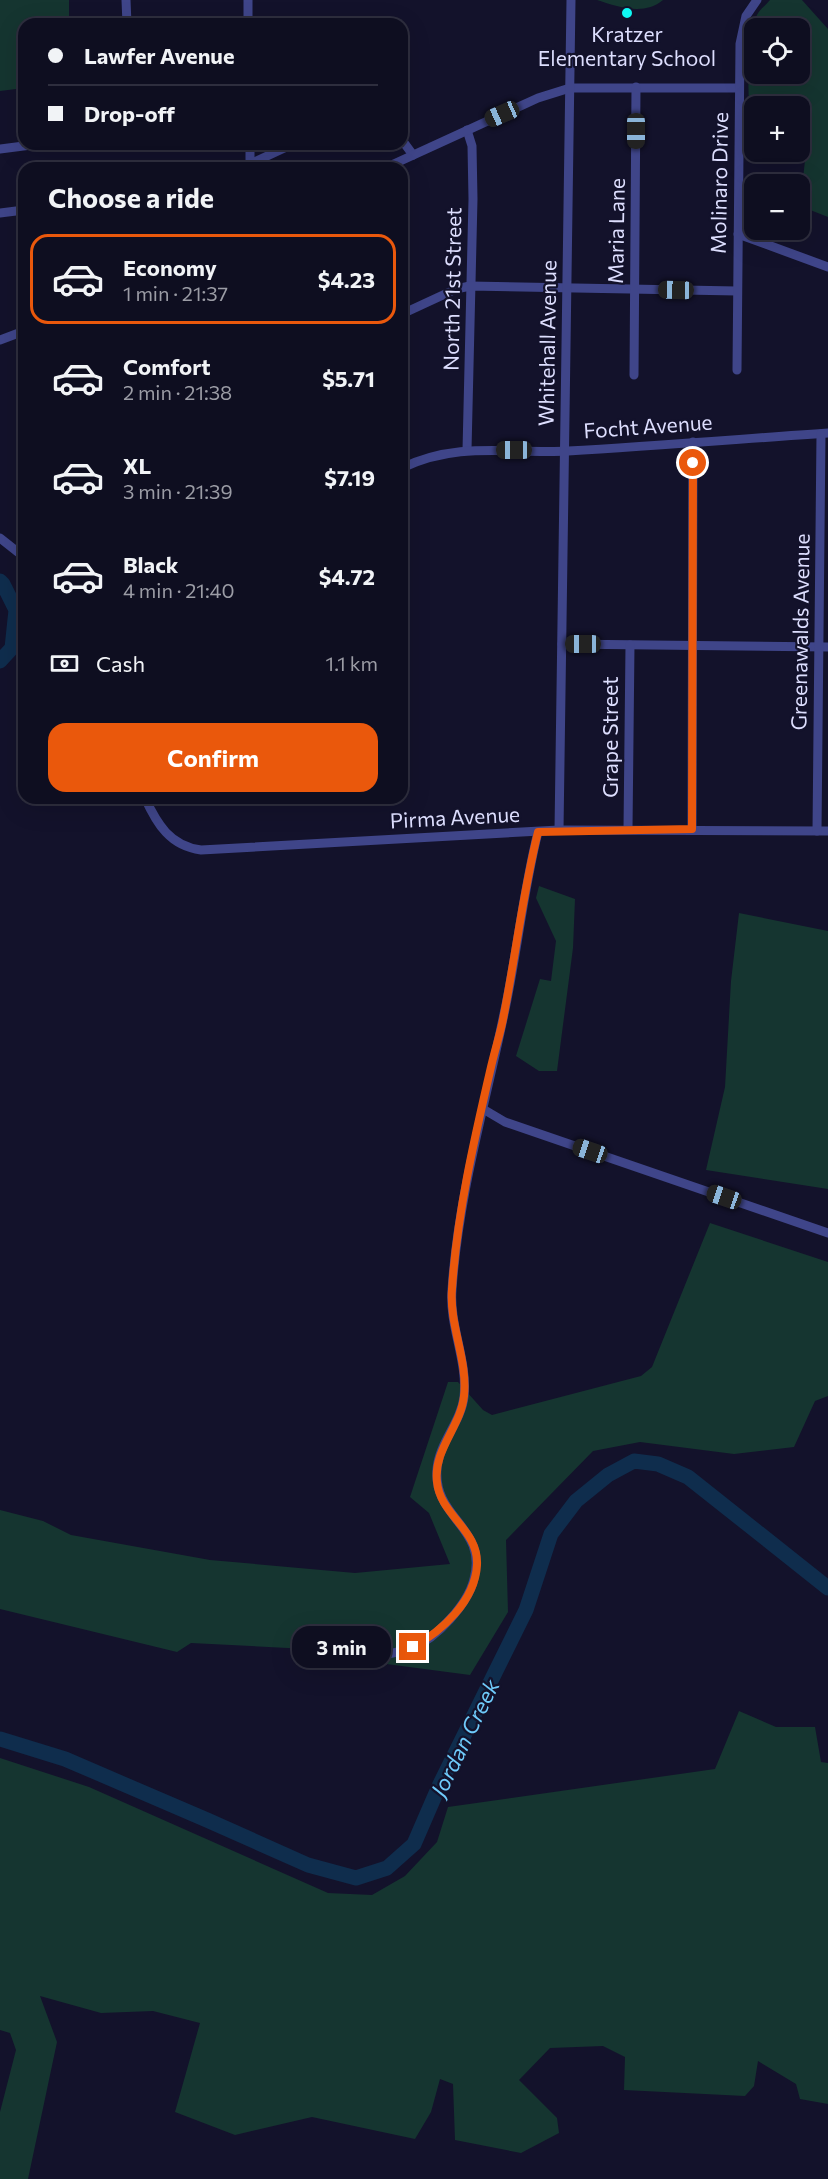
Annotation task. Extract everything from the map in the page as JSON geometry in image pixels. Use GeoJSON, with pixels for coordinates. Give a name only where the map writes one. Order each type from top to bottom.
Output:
{"type":"FeatureCollection","features":[{"type":"Feature","properties":{"kind":"street"},"geometry":{"type":"LineString","coordinates":[[126,0],[127,18]]}},
{"type":"Feature","properties":{"kind":"street"},"geometry":{"type":"LineString","coordinates":[[248,0],[249,18]]}},
{"type":"Feature","properties":{"kind":"street","name":"Whitehall Avenue"},"geometry":{"type":"LineString","coordinates":[[559,830],[571,0]]}},
{"type":"Feature","properties":{"kind":"street","name":"Molinaro Drive"},"geometry":{"type":"LineString","coordinates":[[737,370],[741,30],[746,16],[757,0]]}},
{"type":"Feature","properties":{"kind":"street","name":"Maria Lane"},"geometry":{"type":"LineString","coordinates":[[634,375],[636,87]]}},
{"type":"Feature","properties":{"kind":"street"},"geometry":{"type":"LineString","coordinates":[[398,162],[538,98],[570,88],[739,88]]}},
{"type":"Feature","properties":{"kind":"street","name":"North 21st Street"},"geometry":{"type":"LineString","coordinates":[[467,130],[472,146],[467,450]]}},
{"type":"Feature","properties":{"kind":"street"},"geometry":{"type":"LineString","coordinates":[[0,149],[18,147]]}},
{"type":"Feature","properties":{"kind":"street"},"geometry":{"type":"LineString","coordinates":[[408,148],[413,155]]}},
{"type":"Feature","properties":{"kind":"street"},"geometry":{"type":"LineString","coordinates":[[258,162],[281,150]]}},
{"type":"Feature","properties":{"kind":"street"},"geometry":{"type":"LineString","coordinates":[[0,213],[18,211]]}},
{"type":"Feature","properties":{"kind":"street"},"geometry":{"type":"LineString","coordinates":[[738,234],[828,267]]}},
{"type":"Feature","properties":{"kind":"street"},"geometry":{"type":"LineString","coordinates":[[408,311],[456,289],[470,286],[737,291]]}},
{"type":"Feature","properties":{"kind":"street"},"geometry":{"type":"LineString","coordinates":[[0,340],[18,333]]}},
{"type":"Feature","properties":{"kind":"street","name":"Focht Avenue"},"geometry":{"type":"LineString","coordinates":[[408,465],[430,456],[467,450],[565,451],[824,433]]}},
{"type":"Feature","properties":{"kind":"street","name":"Greenawalds Avenue"},"geometry":{"type":"LineString","coordinates":[[817,831],[824,647],[824,433]]}},
{"type":"Feature","properties":{"kind":"street"},"geometry":{"type":"LineString","coordinates":[[692,829],[693,442]]}},
{"type":"Feature","properties":{"kind":"street"},"geometry":{"type":"LineString","coordinates":[[0,538],[18,552]]}},
{"type":"Feature","properties":{"kind":"street"},"geometry":{"type":"LineString","coordinates":[[562,644],[824,647]]}},
{"type":"Feature","properties":{"kind":"street","name":"Grape Street"},"geometry":{"type":"LineString","coordinates":[[628,829],[630,645]]}},
{"type":"Feature","properties":{"kind":"street","name":"Pirma Avenue"},"geometry":{"type":"LineString","coordinates":[[148,804],[163,831],[178,843],[197,850],[559,830],[828,831]]}},
{"type":"Feature","properties":{"kind":"street"},"geometry":{"type":"LineString","coordinates":[[386,1655],[413,1647],[440,1630],[466,1600],[477,1566],[476,1553],[471,1539],[449,1512],[441,1498],[437,1482],[437,1466],[464,1398],[460,1355],[452,1319],[452,1289],[459,1221],[475,1139],[504,1016],[530,863],[538,832]]}},
{"type":"Feature","properties":{"kind":"street"},"geometry":{"type":"LineString","coordinates":[[483,1109],[505,1122],[828,1233]]}},
{"type":"Feature","properties":{"kind":"green space"},"geometry":{"type":"Polygon","coordinates":[[[0,0],[69,0],[69,18],[18,18],[18,89],[0,91],[0,0]]]}},
{"type":"Feature","properties":{"kind":"green space"},"geometry":{"type":"Polygon","coordinates":[[[597,0],[663,0],[648,8],[631,9],[597,0]]]}},
{"type":"Feature","properties":{"kind":"green space"},"geometry":{"type":"Polygon","coordinates":[[[770,0],[802,0],[828,29],[828,217],[810,210],[810,174],[804,174],[805,162],[810,162],[810,96],[749,96],[748,84],[810,84],[810,18],[756,18],[770,0]]]}},
{"type":"Feature","properties":{"kind":"green space"},"geometry":{"type":"Polygon","coordinates":[[[539,886],[575,899],[573,948],[557,1071],[539,1071],[516,1056],[540,979],[551,981],[556,941],[536,898],[539,886]]]}},
{"type":"Feature","properties":{"kind":"green space"},"geometry":{"type":"Polygon","coordinates":[[[739,913],[828,931],[828,1189],[706,1170],[725,1087],[731,981],[739,913]]]}},
{"type":"Feature","properties":{"kind":"green space"},"geometry":{"type":"Polygon","coordinates":[[[710,1223],[828,1262],[828,1396],[815,1401],[794,1447],[734,1454],[640,1442],[593,1451],[506,1540],[508,1612],[470,1675],[318,1655],[307,1649],[191,1643],[177,1652],[0,1609],[0,1510],[43,1521],[71,1535],[210,1560],[355,1573],[450,1564],[429,1513],[410,1497],[448,1382],[458,1382],[483,1410],[492,1415],[641,1376],[652,1367],[710,1223]]]}},
{"type":"Feature","properties":{"kind":"green space"},"geometry":{"type":"Polygon","coordinates":[[[739,1711],[776,1727],[815,1727],[821,1762],[828,1763],[828,2104],[800,2099],[796,2084],[758,2061],[754,2086],[745,2096],[624,2090],[625,2057],[603,2046],[550,2048],[519,2080],[557,2118],[559,2133],[521,2153],[455,2140],[453,2084],[440,2079],[431,2112],[415,2139],[312,2117],[235,2135],[175,2112],[200,2023],[153,2011],[101,2013],[40,1996],[57,2042],[28,2179],[0,2179],[0,2112],[16,2050],[10,2033],[0,2030],[0,1758],[89,1787],[328,1893],[372,1895],[405,1876],[437,1842],[448,1807],[715,1769],[739,1711]]]}},
{"type":"Feature","properties":{"kind":"waterway","name":"Jordan Creek"},"geometry":{"type":"LineString","coordinates":[[0,581],[16,610],[12,648],[0,661]]}},
{"type":"Feature","properties":{"kind":"waterway","name":"Jordan Creek"},"geometry":{"type":"LineString","coordinates":[[0,1739],[65,1759],[308,1865],[356,1878],[387,1868],[414,1844],[440,1784],[526,1610],[551,1534],[576,1501],[608,1475],[634,1461],[658,1464],[688,1477],[828,1588]]}},
{"type":"Feature","properties":{"kind":"place","name":"Kratzer Elementary School"},"geometry":{"type":"Point","coordinates":[627,13]}},
{"type":"Feature","properties":{"kind":"route"},"geometry":{"type":"LineString","coordinates":[[413,1647],[440,1630],[466,1600],[477,1566],[476,1553],[471,1539],[449,1512],[441,1498],[437,1482],[437,1466],[464,1398],[460,1355],[451,1304],[459,1221],[490,1070],[504,1016],[515,944],[538,832],[692,829],[693,463]]}}]}
